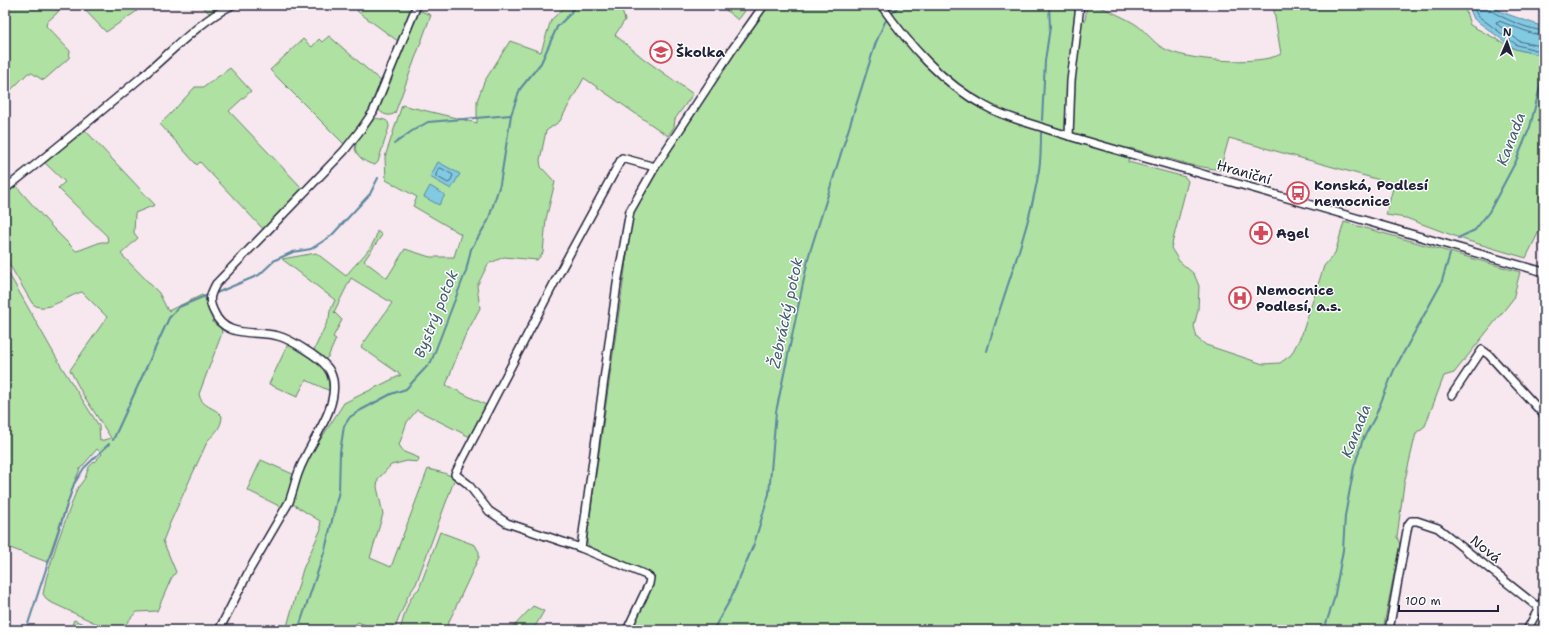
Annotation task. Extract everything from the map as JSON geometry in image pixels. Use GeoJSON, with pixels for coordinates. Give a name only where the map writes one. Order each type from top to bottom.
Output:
{"type":"FeatureCollection","features":[{"type":"Feature","properties":{"kind":"street"},"geometry":{"type":"LineString","coordinates":[[5,190],[84,126],[190,35],[215,15],[232,5]]}},
{"type":"Feature","properties":{"kind":"street"},"geometry":{"type":"LineString","coordinates":[[219,630],[250,569],[289,502],[294,491],[299,471],[324,421],[333,390],[331,373],[327,367],[321,361],[287,339],[273,335],[240,332],[220,324],[212,309],[210,295],[216,284],[344,151],[374,112],[417,5]]}},
{"type":"Feature","properties":{"kind":"street"},"geometry":{"type":"LineString","coordinates":[[581,548],[616,291],[630,211],[655,167],[732,50],[764,5]]}},
{"type":"Feature","properties":{"kind":"street","name":"Hraniční"},"geometry":{"type":"LineString","coordinates":[[881,5],[903,36],[942,76],[966,94],[1005,115],[1071,137],[1279,195],[1476,254],[1544,272]]}},
{"type":"Feature","properties":{"kind":"street"},"geometry":{"type":"LineString","coordinates":[[1071,137],[1071,81],[1080,5]]}},
{"type":"Feature","properties":{"kind":"street"},"geometry":{"type":"LineString","coordinates":[[627,630],[649,584],[650,578],[581,548],[507,523],[489,512],[468,484],[455,474],[563,266],[622,158],[655,167]]}},
{"type":"Feature","properties":{"kind":"street"},"geometry":{"type":"LineString","coordinates":[[1452,395],[1482,350],[1489,355],[1544,415]]}},
{"type":"Feature","properties":{"kind":"street","name":"Nová"},"geometry":{"type":"LineString","coordinates":[[1389,630],[1408,525],[1411,521],[1417,521],[1438,528],[1539,608]]}},
{"type":"Feature","properties":{"kind":"street"},"geometry":{"type":"LineString","coordinates":[[1528,630],[1544,599]]}},
{"type":"Feature","properties":{"kind":"green space"},"geometry":{"type":"Polygon","coordinates":[[[5,5],[62,5],[57,13],[47,22],[46,26],[70,51],[69,58],[44,80],[32,73],[28,73],[5,96],[5,5]]]}},
{"type":"Feature","properties":{"kind":"green space"},"geometry":{"type":"Polygon","coordinates":[[[80,5],[140,5],[135,9],[137,11],[106,32],[80,5]]]}},
{"type":"Feature","properties":{"kind":"green space"},"geometry":{"type":"Polygon","coordinates":[[[201,5],[228,5],[213,14],[209,13],[201,5]]]}},
{"type":"Feature","properties":{"kind":"green space"},"geometry":{"type":"Polygon","coordinates":[[[362,5],[413,5],[399,42],[357,11],[362,5]]]}},
{"type":"Feature","properties":{"kind":"green space"},"geometry":{"type":"Polygon","coordinates":[[[567,5],[620,5],[625,20],[615,35],[644,59],[693,94],[675,119],[674,127],[668,136],[584,78],[560,121],[546,131],[540,160],[541,167],[555,182],[546,219],[543,253],[537,260],[504,257],[488,264],[477,286],[480,308],[464,338],[446,385],[486,405],[470,437],[417,410],[407,422],[399,445],[404,452],[419,458],[418,462],[407,461],[391,465],[378,479],[377,487],[383,514],[370,558],[391,567],[428,469],[444,473],[455,478],[416,584],[408,596],[394,630],[366,630],[365,625],[358,622],[348,630],[286,630],[303,569],[321,529],[320,521],[291,503],[306,462],[344,403],[401,375],[361,347],[392,303],[351,278],[334,312],[342,320],[333,337],[336,339],[328,357],[325,359],[313,352],[329,318],[330,311],[335,300],[282,259],[316,253],[346,276],[369,249],[376,237],[377,231],[382,235],[364,261],[387,278],[405,249],[430,257],[454,257],[461,234],[413,206],[417,197],[386,180],[385,157],[402,105],[477,123],[477,101],[484,82],[510,41],[541,52],[551,20],[567,5]]]}},
{"type":"Feature","properties":{"kind":"green space"},"geometry":{"type":"Polygon","coordinates":[[[720,5],[737,5],[745,11],[738,20],[720,5]]]}},
{"type":"Feature","properties":{"kind":"green space"},"geometry":{"type":"Polygon","coordinates":[[[768,5],[1077,5],[1075,12],[1085,21],[1087,6],[1096,6],[1135,24],[1160,46],[1173,52],[1204,59],[1240,61],[1270,58],[1281,54],[1273,5],[1464,5],[1470,25],[1515,49],[1544,56],[1544,221],[1526,258],[1465,240],[1406,218],[1386,215],[1394,184],[1229,138],[1220,170],[1191,165],[1130,148],[1128,162],[1185,177],[1188,181],[1171,248],[1179,261],[1194,274],[1199,286],[1198,310],[1194,326],[1197,338],[1206,345],[1263,364],[1280,363],[1291,355],[1302,334],[1324,266],[1335,253],[1344,222],[1520,272],[1513,299],[1454,373],[1444,376],[1425,426],[1416,433],[1404,484],[1397,537],[1400,544],[1383,630],[629,630],[655,576],[590,547],[587,543],[587,538],[633,213],[675,142],[768,5]]]}},
{"type":"Feature","properties":{"kind":"green space"},"geometry":{"type":"Polygon","coordinates":[[[418,10],[431,15],[395,113],[387,115],[379,110],[380,104],[418,10]]]}},
{"type":"Feature","properties":{"kind":"green space"},"geometry":{"type":"Polygon","coordinates":[[[329,36],[382,82],[365,120],[345,145],[270,70],[303,39],[312,47],[319,39],[322,42],[329,36]]]}},
{"type":"Feature","properties":{"kind":"green space"},"geometry":{"type":"Polygon","coordinates":[[[230,68],[251,91],[229,111],[303,189],[264,230],[200,162],[197,165],[160,124],[195,87],[204,87],[230,68]]]}},
{"type":"Feature","properties":{"kind":"green space"},"geometry":{"type":"Polygon","coordinates":[[[375,118],[383,119],[388,122],[389,127],[378,162],[375,165],[363,160],[355,149],[357,140],[375,118]]]}},
{"type":"Feature","properties":{"kind":"green space"},"geometry":{"type":"Polygon","coordinates":[[[85,130],[155,205],[135,213],[134,233],[138,238],[121,254],[159,293],[168,311],[202,295],[206,300],[214,319],[212,322],[221,328],[222,333],[199,394],[202,402],[222,416],[221,423],[216,432],[208,440],[163,541],[176,572],[171,579],[157,611],[137,612],[122,628],[118,630],[108,629],[48,601],[43,594],[57,543],[77,489],[85,478],[89,467],[102,454],[97,449],[80,469],[47,562],[5,546],[5,267],[61,366],[99,426],[100,441],[111,438],[82,393],[70,370],[107,317],[82,292],[56,304],[43,307],[37,306],[32,303],[5,257],[5,194],[16,186],[52,227],[76,251],[101,242],[108,242],[107,236],[58,188],[65,182],[45,163],[85,130]]]}},
{"type":"Feature","properties":{"kind":"green space"},"geometry":{"type":"Polygon","coordinates":[[[288,344],[311,356],[317,361],[326,374],[330,391],[306,380],[297,397],[269,384],[288,344]]]}},
{"type":"Feature","properties":{"kind":"green space"},"geometry":{"type":"Polygon","coordinates":[[[261,460],[295,475],[291,491],[283,508],[247,490],[261,460]]]}},
{"type":"Feature","properties":{"kind":"green space"},"geometry":{"type":"Polygon","coordinates":[[[440,532],[475,545],[479,552],[479,557],[445,630],[400,630],[409,602],[415,592],[419,589],[440,532]]]}},
{"type":"Feature","properties":{"kind":"green space"},"geometry":{"type":"Polygon","coordinates":[[[533,606],[544,611],[533,630],[508,630],[513,627],[533,606]]]}},
{"type":"Feature","properties":{"kind":"green space"},"geometry":{"type":"Polygon","coordinates":[[[1544,613],[1544,630],[1535,630],[1544,613]]]}},
{"type":"Feature","properties":{"kind":"green space"},"geometry":{"type":"Polygon","coordinates":[[[74,620],[97,630],[70,630],[74,620]]]}},
{"type":"Feature","properties":{"kind":"water"},"geometry":{"type":"Polygon","coordinates":[[[1468,5],[1489,5],[1504,13],[1544,27],[1544,56],[1515,49],[1474,19],[1468,5]]]}},
{"type":"Feature","properties":{"kind":"water"},"geometry":{"type":"Polygon","coordinates":[[[438,162],[460,174],[451,189],[430,177],[438,162]]]}},
{"type":"Feature","properties":{"kind":"water"},"geometry":{"type":"Polygon","coordinates":[[[430,186],[445,195],[439,205],[424,197],[430,186]]]}},
{"type":"Feature","properties":{"kind":"waterway","name":"Bystrý potok"},"geometry":{"type":"LineString","coordinates":[[298,630],[325,550],[339,491],[340,452],[344,426],[350,417],[361,410],[391,394],[406,389],[431,362],[466,271],[471,249],[488,221],[500,184],[511,115],[520,89],[541,63],[557,27],[570,14],[575,5]]}},
{"type":"Feature","properties":{"kind":"waterway","name":"Žebrácký potok"},"geometry":{"type":"LineString","coordinates":[[713,630],[730,600],[754,544],[769,494],[776,412],[809,255],[876,42],[885,22],[899,5]]}},
{"type":"Feature","properties":{"kind":"waterway"},"geometry":{"type":"LineString","coordinates":[[1042,120],[1045,61],[1050,27],[1049,5]]}},
{"type":"Feature","properties":{"kind":"waterway","name":"Kanada"},"geometry":{"type":"LineString","coordinates":[[1458,238],[1475,230],[1489,212],[1516,161],[1530,127],[1540,87],[1544,53]]}},
{"type":"Feature","properties":{"kind":"waterway"},"geometry":{"type":"LineString","coordinates":[[394,144],[428,122],[511,115]]}},
{"type":"Feature","properties":{"kind":"waterway"},"geometry":{"type":"LineString","coordinates":[[987,351],[1023,239],[1035,193],[1040,165],[1041,133]]}},
{"type":"Feature","properties":{"kind":"waterway"},"geometry":{"type":"LineString","coordinates":[[214,294],[259,275],[275,260],[293,252],[311,249],[331,236],[370,194],[378,178]]}},
{"type":"Feature","properties":{"kind":"waterway","name":"Kanada"},"geometry":{"type":"LineString","coordinates":[[1324,630],[1334,599],[1343,550],[1345,516],[1354,467],[1363,439],[1375,417],[1394,370],[1441,284],[1450,254]]}},
{"type":"Feature","properties":{"kind":"waterway"},"geometry":{"type":"LineString","coordinates":[[113,440],[169,318],[179,307],[205,296]]}},
{"type":"Feature","properties":{"kind":"waterway"},"geometry":{"type":"LineString","coordinates":[[26,630],[74,484],[84,468],[109,444]]}},
{"type":"Feature","properties":{"kind":"place","name":"Školka"},"geometry":{"type":"Point","coordinates":[661,52]}},
{"type":"Feature","properties":{"kind":"place","name":"Konská, Podlesí nemocnice"},"geometry":{"type":"Point","coordinates":[1298,193]}},
{"type":"Feature","properties":{"kind":"place","name":"Agel"},"geometry":{"type":"Point","coordinates":[1261,233]}},
{"type":"Feature","properties":{"kind":"place","name":"Nemocnice Podlesí, a.s."},"geometry":{"type":"Point","coordinates":[1240,298]}}]}
